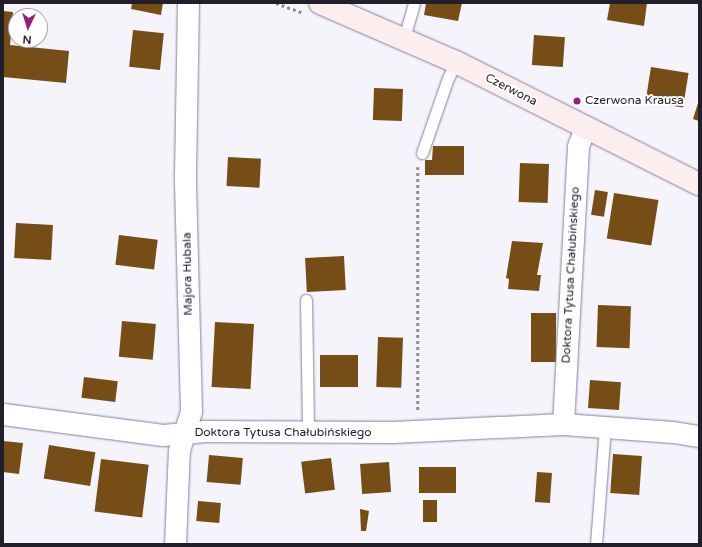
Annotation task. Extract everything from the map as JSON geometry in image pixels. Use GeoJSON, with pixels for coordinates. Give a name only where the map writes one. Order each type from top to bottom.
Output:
{"type":"FeatureCollection","features":[{"type":"Feature","properties":{"kind":"street","name":"Majora Hubala"},"geometry":{"type":"LineString","coordinates":[[175,544],[179,450],[191,411],[185,174],[188,3]]}},
{"type":"Feature","properties":{"kind":"street","name":"Czerwona"},"geometry":{"type":"LineString","coordinates":[[320,3],[404,38],[456,62],[699,184]]}},
{"type":"Feature","properties":{"kind":"street","name":"Doktora Tytusa Chałubińskiego"},"geometry":{"type":"LineString","coordinates":[[564,424],[578,146],[586,128]]}},
{"type":"Feature","properties":{"kind":"street","name":"Doktora Tytusa Chałubińskiego"},"geometry":{"type":"LineString","coordinates":[[3,414],[163,435],[205,431],[425,431],[564,424],[699,436]]}},
{"type":"Feature","properties":{"kind":"lane"},"geometry":{"type":"LineString","coordinates":[[404,38],[414,3]]}},
{"type":"Feature","properties":{"kind":"lane"},"geometry":{"type":"LineString","coordinates":[[422,153],[448,78],[456,62]]}},
{"type":"Feature","properties":{"kind":"lane"},"geometry":{"type":"LineString","coordinates":[[306,300],[308,432]]}},
{"type":"Feature","properties":{"kind":"lane"},"geometry":{"type":"LineString","coordinates":[[596,544],[605,427]]}},
{"type":"Feature","properties":{"kind":"path"},"geometry":{"type":"LineString","coordinates":[[422,153],[416,172],[418,419],[425,431]]}},
{"type":"Feature","properties":{"kind":"building"},"geometry":{"type":"Polygon","coordinates":[[[132,3],[163,3],[161,15],[131,9],[132,3]]]}},
{"type":"Feature","properties":{"kind":"building"},"geometry":{"type":"Polygon","coordinates":[[[426,3],[462,3],[458,21],[424,15],[426,3]]]}},
{"type":"Feature","properties":{"kind":"building"},"geometry":{"type":"Polygon","coordinates":[[[610,3],[647,3],[644,26],[607,20],[610,3]]]}},
{"type":"Feature","properties":{"kind":"building"},"geometry":{"type":"Polygon","coordinates":[[[3,11],[8,12],[8,48],[40,48],[69,51],[66,83],[3,77],[3,11]]]}},
{"type":"Feature","properties":{"kind":"building"},"geometry":{"type":"Polygon","coordinates":[[[133,30],[164,33],[160,70],[129,67],[133,30]]]}},
{"type":"Feature","properties":{"kind":"building"},"geometry":{"type":"Polygon","coordinates":[[[534,35],[565,37],[563,67],[532,65],[534,35]]]}},
{"type":"Feature","properties":{"kind":"building"},"geometry":{"type":"Polygon","coordinates":[[[651,67],[689,73],[683,108],[646,102],[651,67]]]}},
{"type":"Feature","properties":{"kind":"building"},"geometry":{"type":"Polygon","coordinates":[[[374,88],[403,89],[402,121],[373,120],[374,88]]]}},
{"type":"Feature","properties":{"kind":"building"},"geometry":{"type":"Polygon","coordinates":[[[699,100],[699,121],[693,119],[699,100]]]}},
{"type":"Feature","properties":{"kind":"building"},"geometry":{"type":"Polygon","coordinates":[[[433,146],[464,146],[464,175],[425,175],[425,160],[432,160],[433,146]]]}},
{"type":"Feature","properties":{"kind":"building"},"geometry":{"type":"Polygon","coordinates":[[[228,157],[261,159],[259,188],[226,186],[228,157]]]}},
{"type":"Feature","properties":{"kind":"building"},"geometry":{"type":"Polygon","coordinates":[[[520,163],[549,164],[548,203],[519,202],[520,163]]]}},
{"type":"Feature","properties":{"kind":"building"},"geometry":{"type":"Polygon","coordinates":[[[595,190],[608,192],[604,217],[591,215],[595,190]]]}},
{"type":"Feature","properties":{"kind":"building"},"geometry":{"type":"Polygon","coordinates":[[[614,193],[658,200],[651,245],[607,238],[614,193]]]}},
{"type":"Feature","properties":{"kind":"building"},"geometry":{"type":"Polygon","coordinates":[[[16,223],[53,225],[51,260],[14,258],[16,223]]]}},
{"type":"Feature","properties":{"kind":"building"},"geometry":{"type":"Polygon","coordinates":[[[119,235],[158,240],[154,270],[115,265],[119,235]]]}},
{"type":"Feature","properties":{"kind":"building"},"geometry":{"type":"Polygon","coordinates":[[[512,241],[543,243],[537,275],[541,275],[539,291],[508,289],[509,279],[506,278],[512,241]]]}},
{"type":"Feature","properties":{"kind":"building"},"geometry":{"type":"Polygon","coordinates":[[[344,256],[346,290],[307,292],[305,258],[344,256]]]}},
{"type":"Feature","properties":{"kind":"building"},"geometry":{"type":"Polygon","coordinates":[[[598,305],[631,306],[630,348],[597,347],[598,305]]]}},
{"type":"Feature","properties":{"kind":"building"},"geometry":{"type":"Polygon","coordinates":[[[531,313],[556,313],[556,362],[531,362],[531,313]]]}},
{"type":"Feature","properties":{"kind":"building"},"geometry":{"type":"Polygon","coordinates":[[[122,321],[156,324],[153,360],[119,357],[122,321]]]}},
{"type":"Feature","properties":{"kind":"building"},"geometry":{"type":"Polygon","coordinates":[[[215,322],[254,324],[251,389],[212,387],[215,322]]]}},
{"type":"Feature","properties":{"kind":"building"},"geometry":{"type":"Polygon","coordinates":[[[378,337],[403,338],[401,388],[376,387],[378,337]]]}},
{"type":"Feature","properties":{"kind":"building"},"geometry":{"type":"Polygon","coordinates":[[[320,355],[358,355],[358,387],[320,387],[320,355]]]}},
{"type":"Feature","properties":{"kind":"building"},"geometry":{"type":"Polygon","coordinates":[[[84,377],[118,381],[115,402],[81,398],[84,377]]]}},
{"type":"Feature","properties":{"kind":"building"},"geometry":{"type":"Polygon","coordinates":[[[590,380],[621,382],[619,410],[588,408],[590,380]]]}},
{"type":"Feature","properties":{"kind":"building"},"geometry":{"type":"Polygon","coordinates":[[[3,441],[23,443],[19,474],[3,472],[3,441]]]}},
{"type":"Feature","properties":{"kind":"building"},"geometry":{"type":"Polygon","coordinates":[[[49,445],[95,452],[90,486],[44,479],[49,445]]]}},
{"type":"Feature","properties":{"kind":"building"},"geometry":{"type":"Polygon","coordinates":[[[613,454],[642,456],[639,495],[610,493],[613,454]]]}},
{"type":"Feature","properties":{"kind":"building"},"geometry":{"type":"Polygon","coordinates":[[[209,455],[243,458],[241,485],[207,482],[209,455]]]}},
{"type":"Feature","properties":{"kind":"building"},"geometry":{"type":"Polygon","coordinates":[[[331,458],[335,490],[305,493],[301,462],[331,458]]]}},
{"type":"Feature","properties":{"kind":"building"},"geometry":{"type":"Polygon","coordinates":[[[101,459],[149,465],[142,517],[95,512],[101,459]]]}},
{"type":"Feature","properties":{"kind":"building"},"geometry":{"type":"Polygon","coordinates":[[[389,462],[391,492],[362,494],[360,464],[389,462]]]}},
{"type":"Feature","properties":{"kind":"building"},"geometry":{"type":"Polygon","coordinates":[[[419,467],[456,467],[456,493],[419,493],[419,467]]]}},
{"type":"Feature","properties":{"kind":"building"},"geometry":{"type":"Polygon","coordinates":[[[537,472],[552,473],[550,503],[535,502],[537,472]]]}},
{"type":"Feature","properties":{"kind":"building"},"geometry":{"type":"Polygon","coordinates":[[[423,500],[437,500],[437,522],[423,522],[423,500]]]}},
{"type":"Feature","properties":{"kind":"building"},"geometry":{"type":"Polygon","coordinates":[[[198,501],[221,503],[219,523],[196,521],[198,501]]]}},
{"type":"Feature","properties":{"kind":"building"},"geometry":{"type":"Polygon","coordinates":[[[360,509],[369,511],[366,531],[361,531],[360,509]]]}},
{"type":"Feature","properties":{"kind":"place","name":"Czerwona Krausa"},"geometry":{"type":"Point","coordinates":[577,101]}}]}
